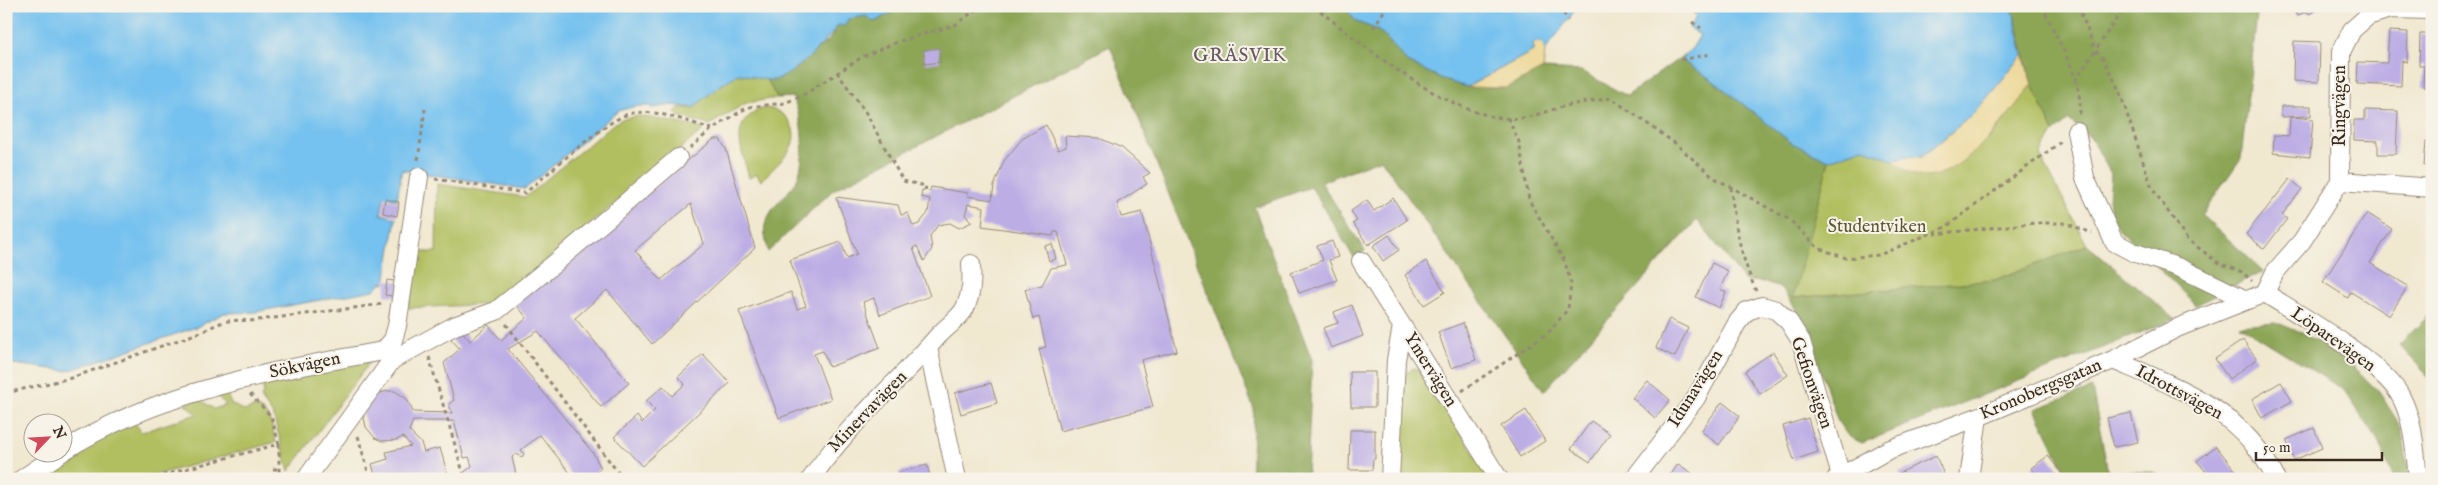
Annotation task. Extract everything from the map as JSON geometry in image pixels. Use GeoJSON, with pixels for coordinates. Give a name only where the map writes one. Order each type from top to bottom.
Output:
{"type":"FeatureCollection","features":[{"type":"Feature","properties":{"kind":"street","name":"Ringvägen"},"geometry":{"type":"LineString","coordinates":[[2340,181],[2341,52],[2352,30],[2368,16],[2390,9],[2432,10]]}},
{"type":"Feature","properties":{"kind":"street"},"geometry":{"type":"LineString","coordinates":[[2076,132],[2085,178],[2114,242],[2134,252],[2180,268],[2246,300],[2265,293],[2275,272],[2302,241],[2340,181],[2432,188]]}},
{"type":"Feature","properties":{"kind":"street"},"geometry":{"type":"LineString","coordinates":[[388,356],[425,342],[454,326],[496,311],[678,158]]}},
{"type":"Feature","properties":{"kind":"street"},"geometry":{"type":"LineString","coordinates":[[306,479],[352,414],[388,356],[399,302],[418,171]]}},
{"type":"Feature","properties":{"kind":"street","name":"Ymervägen"},"geometry":{"type":"LineString","coordinates":[[1361,261],[1499,479]]}},
{"type":"Feature","properties":{"kind":"street","name":"Minervavägen"},"geometry":{"type":"LineString","coordinates":[[811,479],[831,449],[878,397],[911,368],[964,311],[972,291],[971,264]]}},
{"type":"Feature","properties":{"kind":"street","name":"Löparevägen"},"geometry":{"type":"LineString","coordinates":[[2265,293],[2351,349],[2381,374],[2400,395],[2414,436],[2418,479]]}},
{"type":"Feature","properties":{"kind":"street","name":"Kronobergsgatan"},"geometry":{"type":"LineString","coordinates":[[1840,477],[1888,450],[1978,417],[2113,360],[2177,328],[2246,300]]}},
{"type":"Feature","properties":{"kind":"street","name":"Gefionvägen"},"geometry":{"type":"LineString","coordinates":[[1762,306],[1776,310],[1789,322],[1800,341],[1840,477]]}},
{"type":"Feature","properties":{"kind":"street","name":"Idunavägen"},"geometry":{"type":"LineString","coordinates":[[1634,479],[1696,398],[1737,323],[1747,311],[1762,306]]}},
{"type":"Feature","properties":{"kind":"street"},"geometry":{"type":"LineString","coordinates":[[1390,479],[1396,360],[1402,326]]}},
{"type":"Feature","properties":{"kind":"street","name":"Minervavägen"},"geometry":{"type":"LineString","coordinates":[[928,348],[957,479]]}},
{"type":"Feature","properties":{"kind":"street","name":"Sökvägen"},"geometry":{"type":"LineString","coordinates":[[72,446],[93,432],[125,417],[237,382],[312,364],[388,356]]}},
{"type":"Feature","properties":{"kind":"street","name":"Idrottsvägen"},"geometry":{"type":"LineString","coordinates":[[2113,360],[2176,387],[2223,413],[2265,456],[2276,479]]}},
{"type":"Feature","properties":{"kind":"street"},"geometry":{"type":"LineString","coordinates":[[1969,479],[1978,417]]}},
{"type":"Feature","properties":{"kind":"street","name":"Sökvägen"},"geometry":{"type":"LineString","coordinates":[[22,479],[47,462]]}},
{"type":"Feature","properties":{"kind":"path"},"geometry":{"type":"LineString","coordinates":[[678,158],[712,129],[748,107],[785,103],[805,94],[862,57],[897,42],[955,25],[981,6]]}},
{"type":"Feature","properties":{"kind":"path"},"geometry":{"type":"LineString","coordinates":[[1314,6],[1396,69],[1427,90],[1471,110],[1508,118],[1523,118],[1569,105],[1611,98],[1676,144],[1713,177],[1790,220],[1818,248],[1846,258],[1879,255],[1946,227],[2040,155],[2076,132],[2081,108],[2078,82],[2075,81],[2042,6]]}},
{"type":"Feature","properties":{"kind":"path"},"geometry":{"type":"LineString","coordinates":[[1322,13],[1325,6]]}},
{"type":"Feature","properties":{"kind":"path"},"geometry":{"type":"LineString","coordinates":[[1560,6],[1568,20]]}},
{"type":"Feature","properties":{"kind":"path"},"geometry":{"type":"LineString","coordinates":[[2078,6],[2095,49],[2104,60],[2119,90],[2152,188],[2186,239],[2217,262],[2242,272],[2265,293]]}},
{"type":"Feature","properties":{"kind":"path"},"geometry":{"type":"LineString","coordinates":[[2075,81],[2125,6]]}},
{"type":"Feature","properties":{"kind":"path"},"geometry":{"type":"LineString","coordinates":[[1373,28],[1386,8]]}},
{"type":"Feature","properties":{"kind":"path"},"geometry":{"type":"LineString","coordinates":[[1692,22],[1701,28]]}},
{"type":"Feature","properties":{"kind":"path"},"geometry":{"type":"LineString","coordinates":[[1681,60],[1711,54]]}},
{"type":"Feature","properties":{"kind":"path"},"geometry":{"type":"LineString","coordinates":[[837,72],[866,113],[903,181],[926,186],[925,190]]}},
{"type":"Feature","properties":{"kind":"path"},"geometry":{"type":"LineString","coordinates":[[425,109],[418,171],[525,193],[621,116],[640,112],[677,118],[712,129]]}},
{"type":"Feature","properties":{"kind":"path"},"geometry":{"type":"LineString","coordinates":[[1449,400],[1548,333],[1568,308],[1571,284],[1565,262],[1529,200],[1519,142],[1508,118]]}},
{"type":"Feature","properties":{"kind":"path"},"geometry":{"type":"LineString","coordinates":[[1731,187],[1733,216],[1742,260],[1762,306]]}},
{"type":"Feature","properties":{"kind":"path"},"geometry":{"type":"LineString","coordinates":[[1931,234],[2035,223],[2065,223],[2114,242]]}},
{"type":"Feature","properties":{"kind":"path"},"geometry":{"type":"LineString","coordinates":[[6,393],[71,378],[204,331],[230,319],[250,320],[399,302]]}},
{"type":"Feature","properties":{"kind":"path"},"geometry":{"type":"LineString","coordinates":[[496,311],[624,479]]}},
{"type":"Feature","properties":{"kind":"path"},"geometry":{"type":"LineString","coordinates":[[425,342],[465,479]]}},
{"type":"Feature","properties":{"kind":"path"},"geometry":{"type":"LineString","coordinates":[[237,382],[271,416],[279,444],[279,479]]}},
{"type":"Feature","properties":{"kind":"path"},"geometry":{"type":"LineString","coordinates":[[352,414],[370,479]]}},
{"type":"Feature","properties":{"kind":"path"},"geometry":{"type":"LineString","coordinates":[[150,479],[279,444]]}},
{"type":"Feature","properties":{"kind":"path"},"geometry":{"type":"LineString","coordinates":[[273,469],[278,469]]}},
{"type":"Feature","properties":{"kind":"green space"},"geometry":{"type":"Polygon","coordinates":[[[904,6],[1339,6],[1345,8],[1357,22],[1383,34],[1407,62],[1447,81],[1467,87],[1506,88],[1543,69],[1581,71],[1627,96],[1684,55],[1681,60],[1711,79],[1792,143],[1829,160],[1793,298],[1995,280],[2087,245],[2175,319],[1862,443],[1848,436],[1838,422],[1814,352],[1790,300],[1782,290],[1774,285],[1760,281],[1745,281],[1697,220],[1544,391],[1381,159],[1321,182],[1365,251],[1354,258],[1311,187],[1254,207],[1312,360],[1307,479],[1251,479],[1254,409],[1110,46],[833,190],[768,252],[765,235],[767,218],[796,181],[802,162],[802,139],[799,116],[792,97],[777,98],[767,80],[782,78],[829,40],[838,25],[848,19],[866,16],[874,22],[904,6]]]}},
{"type":"Feature","properties":{"kind":"green space"},"geometry":{"type":"Polygon","coordinates":[[[2012,6],[2258,6],[2241,158],[2202,215],[2263,271],[2196,305],[2112,222],[2109,198],[2111,174],[2092,139],[2069,120],[2054,132],[2032,85],[2012,6]]]}},
{"type":"Feature","properties":{"kind":"green space"},"geometry":{"type":"Polygon","coordinates":[[[738,74],[767,80],[777,98],[746,103],[709,125],[678,116],[675,112],[679,108],[693,108],[718,87],[738,74]]]}},
{"type":"Feature","properties":{"kind":"green space","name":"Studentviken"},"geometry":{"type":"Polygon","coordinates":[[[2032,85],[2054,132],[2040,155],[2087,245],[1995,280],[1792,298],[1829,160],[1863,148],[1892,160],[1916,176],[1990,138],[2032,85]]]}},
{"type":"Feature","properties":{"kind":"green space"},"geometry":{"type":"Polygon","coordinates":[[[764,108],[771,109],[784,116],[789,121],[794,134],[790,149],[761,181],[757,174],[749,178],[740,137],[745,121],[752,114],[764,108]]]}},
{"type":"Feature","properties":{"kind":"green space"},"geometry":{"type":"Polygon","coordinates":[[[639,116],[704,129],[495,304],[408,308],[420,254],[423,252],[436,252],[437,184],[525,197],[612,125],[622,119],[639,116]]]}},
{"type":"Feature","properties":{"kind":"green space"},"geometry":{"type":"Polygon","coordinates":[[[2432,312],[2432,373],[2428,376],[2399,345],[2432,312]]]}},
{"type":"Feature","properties":{"kind":"green space"},"geometry":{"type":"Polygon","coordinates":[[[2275,322],[2307,335],[2350,364],[2379,392],[2401,427],[2410,479],[2394,479],[2377,439],[2344,390],[2239,325],[2275,322]]]}},
{"type":"Feature","properties":{"kind":"green space"},"geometry":{"type":"Polygon","coordinates":[[[367,359],[369,363],[289,471],[273,415],[261,398],[264,391],[261,382],[367,359]]]}},
{"type":"Feature","properties":{"kind":"green space"},"geometry":{"type":"Polygon","coordinates":[[[1413,368],[1423,371],[1490,479],[1398,479],[1404,375],[1413,368]]]}},
{"type":"Feature","properties":{"kind":"green space"},"geometry":{"type":"Polygon","coordinates":[[[2092,388],[2108,472],[2155,472],[2163,479],[2069,479],[2035,409],[2092,388]]]}},
{"type":"Feature","properties":{"kind":"green space"},"geometry":{"type":"Polygon","coordinates":[[[226,392],[231,404],[245,411],[255,407],[264,413],[270,421],[276,442],[141,479],[33,479],[65,462],[72,462],[72,457],[91,440],[132,420],[142,432],[197,414],[185,404],[199,399],[214,409],[226,405],[215,394],[226,392]]]}},
{"type":"Feature","properties":{"kind":"sand"},"geometry":{"type":"Polygon","coordinates":[[[1542,41],[1545,51],[1543,69],[1506,88],[1467,87],[1533,51],[1533,43],[1542,41]]]}},
{"type":"Feature","properties":{"kind":"sand"},"geometry":{"type":"Polygon","coordinates":[[[2023,55],[2032,85],[1996,129],[1964,160],[1947,171],[1931,177],[1915,175],[1892,160],[1907,156],[1922,157],[1973,114],[2023,55]]]}},
{"type":"Feature","properties":{"kind":"water"},"geometry":{"type":"Polygon","coordinates":[[[6,6],[904,6],[874,22],[866,16],[848,19],[845,26],[838,25],[808,58],[781,78],[769,80],[738,74],[718,87],[693,108],[673,105],[651,108],[650,106],[636,106],[618,111],[525,189],[402,170],[397,200],[384,197],[381,214],[396,218],[385,283],[381,283],[374,290],[255,312],[224,313],[199,326],[68,371],[6,363],[6,6]]]}},
{"type":"Feature","properties":{"kind":"water"},"geometry":{"type":"Polygon","coordinates":[[[1339,6],[1578,6],[1545,51],[1542,42],[1533,43],[1533,51],[1467,87],[1447,81],[1407,62],[1383,34],[1357,22],[1345,8],[1339,6]]]}},
{"type":"Feature","properties":{"kind":"water"},"geometry":{"type":"Polygon","coordinates":[[[1690,6],[2012,6],[2023,55],[1973,114],[1921,157],[1907,156],[1892,160],[1863,148],[1829,160],[1792,143],[1711,79],[1681,60],[1693,47],[1700,35],[1689,28],[1696,17],[1690,6]]]}},
{"type":"Feature","properties":{"kind":"building"},"geometry":{"type":"Polygon","coordinates":[[[2292,6],[2324,6],[2309,14],[2307,11],[2297,16],[2292,6]]]}},
{"type":"Feature","properties":{"kind":"building"},"geometry":{"type":"Polygon","coordinates":[[[2389,31],[2408,32],[2407,62],[2402,61],[2401,86],[2357,84],[2358,62],[2387,63],[2389,31]]]}},
{"type":"Feature","properties":{"kind":"building"},"geometry":{"type":"Polygon","coordinates":[[[2420,34],[2432,34],[2432,88],[2423,87],[2424,65],[2419,65],[2420,34]]]}},
{"type":"Feature","properties":{"kind":"building"},"geometry":{"type":"Polygon","coordinates":[[[2294,41],[2320,42],[2319,82],[2293,81],[2294,41]]]}},
{"type":"Feature","properties":{"kind":"building"},"geometry":{"type":"Polygon","coordinates":[[[939,48],[940,62],[925,64],[923,50],[939,48]]]}},
{"type":"Feature","properties":{"kind":"building"},"geometry":{"type":"Polygon","coordinates":[[[2281,106],[2311,106],[2311,116],[2281,117],[2281,106]]]}},
{"type":"Feature","properties":{"kind":"building"},"geometry":{"type":"Polygon","coordinates":[[[2365,110],[2398,111],[2396,154],[2378,154],[2378,141],[2354,140],[2354,120],[2365,120],[2365,110]]]}},
{"type":"Feature","properties":{"kind":"building"},"geometry":{"type":"Polygon","coordinates":[[[2290,117],[2313,119],[2310,157],[2273,153],[2274,135],[2289,136],[2290,117]]]}},
{"type":"Feature","properties":{"kind":"building"},"geometry":{"type":"Polygon","coordinates":[[[1046,125],[1058,150],[1066,147],[1065,136],[1099,138],[1122,148],[1150,173],[1143,177],[1147,184],[1117,203],[1121,217],[1142,212],[1177,351],[1141,360],[1153,407],[1060,431],[1039,349],[1046,347],[1039,317],[1033,319],[1025,289],[1042,285],[1051,268],[1067,265],[1058,232],[1054,232],[1053,236],[982,226],[984,207],[968,204],[965,215],[972,222],[959,228],[950,223],[938,225],[930,236],[932,249],[924,261],[917,246],[913,248],[930,296],[880,315],[874,298],[863,302],[880,348],[829,367],[823,351],[814,354],[831,399],[779,418],[739,311],[791,292],[797,309],[806,306],[790,260],[841,242],[847,258],[857,254],[836,197],[898,205],[901,215],[908,213],[913,226],[919,224],[928,213],[930,199],[921,197],[922,190],[930,191],[931,187],[968,193],[967,196],[992,200],[994,186],[1004,161],[1022,139],[1046,125]]]}},
{"type":"Feature","properties":{"kind":"building"},"geometry":{"type":"Polygon","coordinates":[[[714,139],[720,139],[726,149],[755,248],[652,344],[607,290],[575,318],[629,383],[601,407],[538,331],[508,349],[593,453],[601,468],[588,479],[575,479],[540,435],[521,450],[524,454],[522,457],[516,454],[512,457],[517,479],[456,479],[472,466],[469,457],[464,458],[454,421],[413,421],[409,431],[421,443],[424,452],[440,448],[449,479],[376,479],[372,464],[388,459],[386,452],[411,446],[403,437],[396,440],[382,441],[375,438],[366,427],[363,413],[374,395],[395,391],[407,399],[413,412],[452,413],[449,404],[454,400],[444,363],[460,349],[450,338],[460,329],[470,341],[488,325],[501,340],[527,318],[515,303],[714,139]],[[691,204],[635,250],[661,280],[704,244],[691,204]]]}},
{"type":"Feature","properties":{"kind":"building"},"geometry":{"type":"Polygon","coordinates":[[[2426,142],[2432,142],[2432,167],[2424,166],[2426,142]]]}},
{"type":"Feature","properties":{"kind":"building"},"geometry":{"type":"Polygon","coordinates":[[[2290,179],[2302,189],[2282,215],[2287,219],[2264,249],[2246,234],[2290,179]]]}},
{"type":"Feature","properties":{"kind":"building"},"geometry":{"type":"Polygon","coordinates":[[[1393,198],[1407,220],[1368,245],[1353,223],[1357,221],[1351,211],[1367,200],[1374,211],[1393,198]]]}},
{"type":"Feature","properties":{"kind":"building"},"geometry":{"type":"Polygon","coordinates":[[[385,199],[399,202],[397,216],[383,213],[385,199]]]}},
{"type":"Feature","properties":{"kind":"building"},"geometry":{"type":"Polygon","coordinates":[[[2367,213],[2392,229],[2370,263],[2408,286],[2389,316],[2351,292],[2348,298],[2323,282],[2367,213]]]}},
{"type":"Feature","properties":{"kind":"building"},"geometry":{"type":"Polygon","coordinates":[[[1389,235],[1399,250],[1383,261],[1373,246],[1389,235]]]}},
{"type":"Feature","properties":{"kind":"building"},"geometry":{"type":"Polygon","coordinates":[[[1332,241],[1338,257],[1329,260],[1337,280],[1299,293],[1291,272],[1323,260],[1317,246],[1332,241]]]}},
{"type":"Feature","properties":{"kind":"building"},"geometry":{"type":"Polygon","coordinates":[[[1052,244],[1056,259],[1049,261],[1045,246],[1052,244]]]}},
{"type":"Feature","properties":{"kind":"building"},"geometry":{"type":"Polygon","coordinates":[[[1426,261],[1445,292],[1424,305],[1405,275],[1426,261]]]}},
{"type":"Feature","properties":{"kind":"building"},"geometry":{"type":"Polygon","coordinates":[[[1712,263],[1728,271],[1720,289],[1726,292],[1719,308],[1696,297],[1712,263]]]}},
{"type":"Feature","properties":{"kind":"building"},"geometry":{"type":"Polygon","coordinates":[[[387,280],[401,282],[399,297],[385,295],[387,280]]]}},
{"type":"Feature","properties":{"kind":"building"},"geometry":{"type":"Polygon","coordinates":[[[1352,305],[1363,336],[1331,348],[1323,328],[1338,323],[1334,312],[1352,305]]]}},
{"type":"Feature","properties":{"kind":"building"},"geometry":{"type":"Polygon","coordinates":[[[1669,319],[1688,328],[1675,357],[1656,348],[1669,319]]]}},
{"type":"Feature","properties":{"kind":"building"},"geometry":{"type":"Polygon","coordinates":[[[1463,323],[1476,360],[1451,368],[1438,332],[1463,323]]]}},
{"type":"Feature","properties":{"kind":"building"},"geometry":{"type":"Polygon","coordinates":[[[2243,340],[2257,359],[2229,379],[2215,359],[2243,340]]]}},
{"type":"Feature","properties":{"kind":"building"},"geometry":{"type":"Polygon","coordinates":[[[1773,352],[1788,375],[1760,394],[1745,371],[1773,352]]]}},
{"type":"Feature","properties":{"kind":"building"},"geometry":{"type":"Polygon","coordinates":[[[703,354],[730,383],[642,466],[614,437],[637,416],[642,423],[655,410],[646,401],[663,386],[672,396],[685,384],[678,377],[703,354]]]}},
{"type":"Feature","properties":{"kind":"building"},"geometry":{"type":"Polygon","coordinates":[[[1350,372],[1375,372],[1375,407],[1351,407],[1350,372]]]}},
{"type":"Feature","properties":{"kind":"building"},"geometry":{"type":"Polygon","coordinates":[[[1647,380],[1670,400],[1655,418],[1632,398],[1647,380]]]}},
{"type":"Feature","properties":{"kind":"building"},"geometry":{"type":"Polygon","coordinates":[[[2281,382],[2292,401],[2262,418],[2252,399],[2281,382]]]}},
{"type":"Feature","properties":{"kind":"building"},"geometry":{"type":"Polygon","coordinates":[[[991,383],[997,403],[961,414],[955,393],[991,383]]]}},
{"type":"Feature","properties":{"kind":"building"},"geometry":{"type":"Polygon","coordinates":[[[1722,402],[1740,416],[1719,445],[1701,431],[1722,402]]]}},
{"type":"Feature","properties":{"kind":"building"},"geometry":{"type":"Polygon","coordinates":[[[1526,410],[1545,441],[1520,457],[1501,426],[1526,410]]]}},
{"type":"Feature","properties":{"kind":"building"},"geometry":{"type":"Polygon","coordinates":[[[2131,413],[2138,442],[2114,447],[2107,418],[2131,413]]]}},
{"type":"Feature","properties":{"kind":"building"},"geometry":{"type":"Polygon","coordinates":[[[1808,418],[1818,452],[1794,460],[1783,426],[1808,418]]]}},
{"type":"Feature","properties":{"kind":"building"},"geometry":{"type":"Polygon","coordinates":[[[1591,421],[1610,434],[1590,462],[1571,449],[1591,421]]]}},
{"type":"Feature","properties":{"kind":"building"},"geometry":{"type":"Polygon","coordinates":[[[2314,428],[2322,448],[2294,460],[2286,440],[2314,428]]]}},
{"type":"Feature","properties":{"kind":"building"},"geometry":{"type":"Polygon","coordinates":[[[1350,430],[1375,430],[1375,459],[1373,459],[1372,470],[1349,470],[1350,430]]]}},
{"type":"Feature","properties":{"kind":"building"},"geometry":{"type":"Polygon","coordinates":[[[2216,446],[2242,479],[2212,479],[2197,461],[2216,446]]]}},
{"type":"Feature","properties":{"kind":"building"},"geometry":{"type":"Polygon","coordinates":[[[1936,456],[1945,477],[1940,479],[1902,479],[1899,473],[1936,456]]]}},
{"type":"Feature","properties":{"kind":"building"},"geometry":{"type":"Polygon","coordinates":[[[2048,456],[2065,477],[2062,479],[2039,479],[2031,468],[2048,456]]]}},
{"type":"Feature","properties":{"kind":"building"},"geometry":{"type":"Polygon","coordinates":[[[1678,464],[1696,476],[1694,479],[1668,479],[1678,464]]]}},
{"type":"Feature","properties":{"kind":"building"},"geometry":{"type":"Polygon","coordinates":[[[927,465],[931,479],[901,479],[899,472],[927,465]]]}},
{"type":"Feature","properties":{"kind":"district","name":"GRÄSVIK"},"geometry":{"type":"Point","coordinates":[1240,56]}}]}
